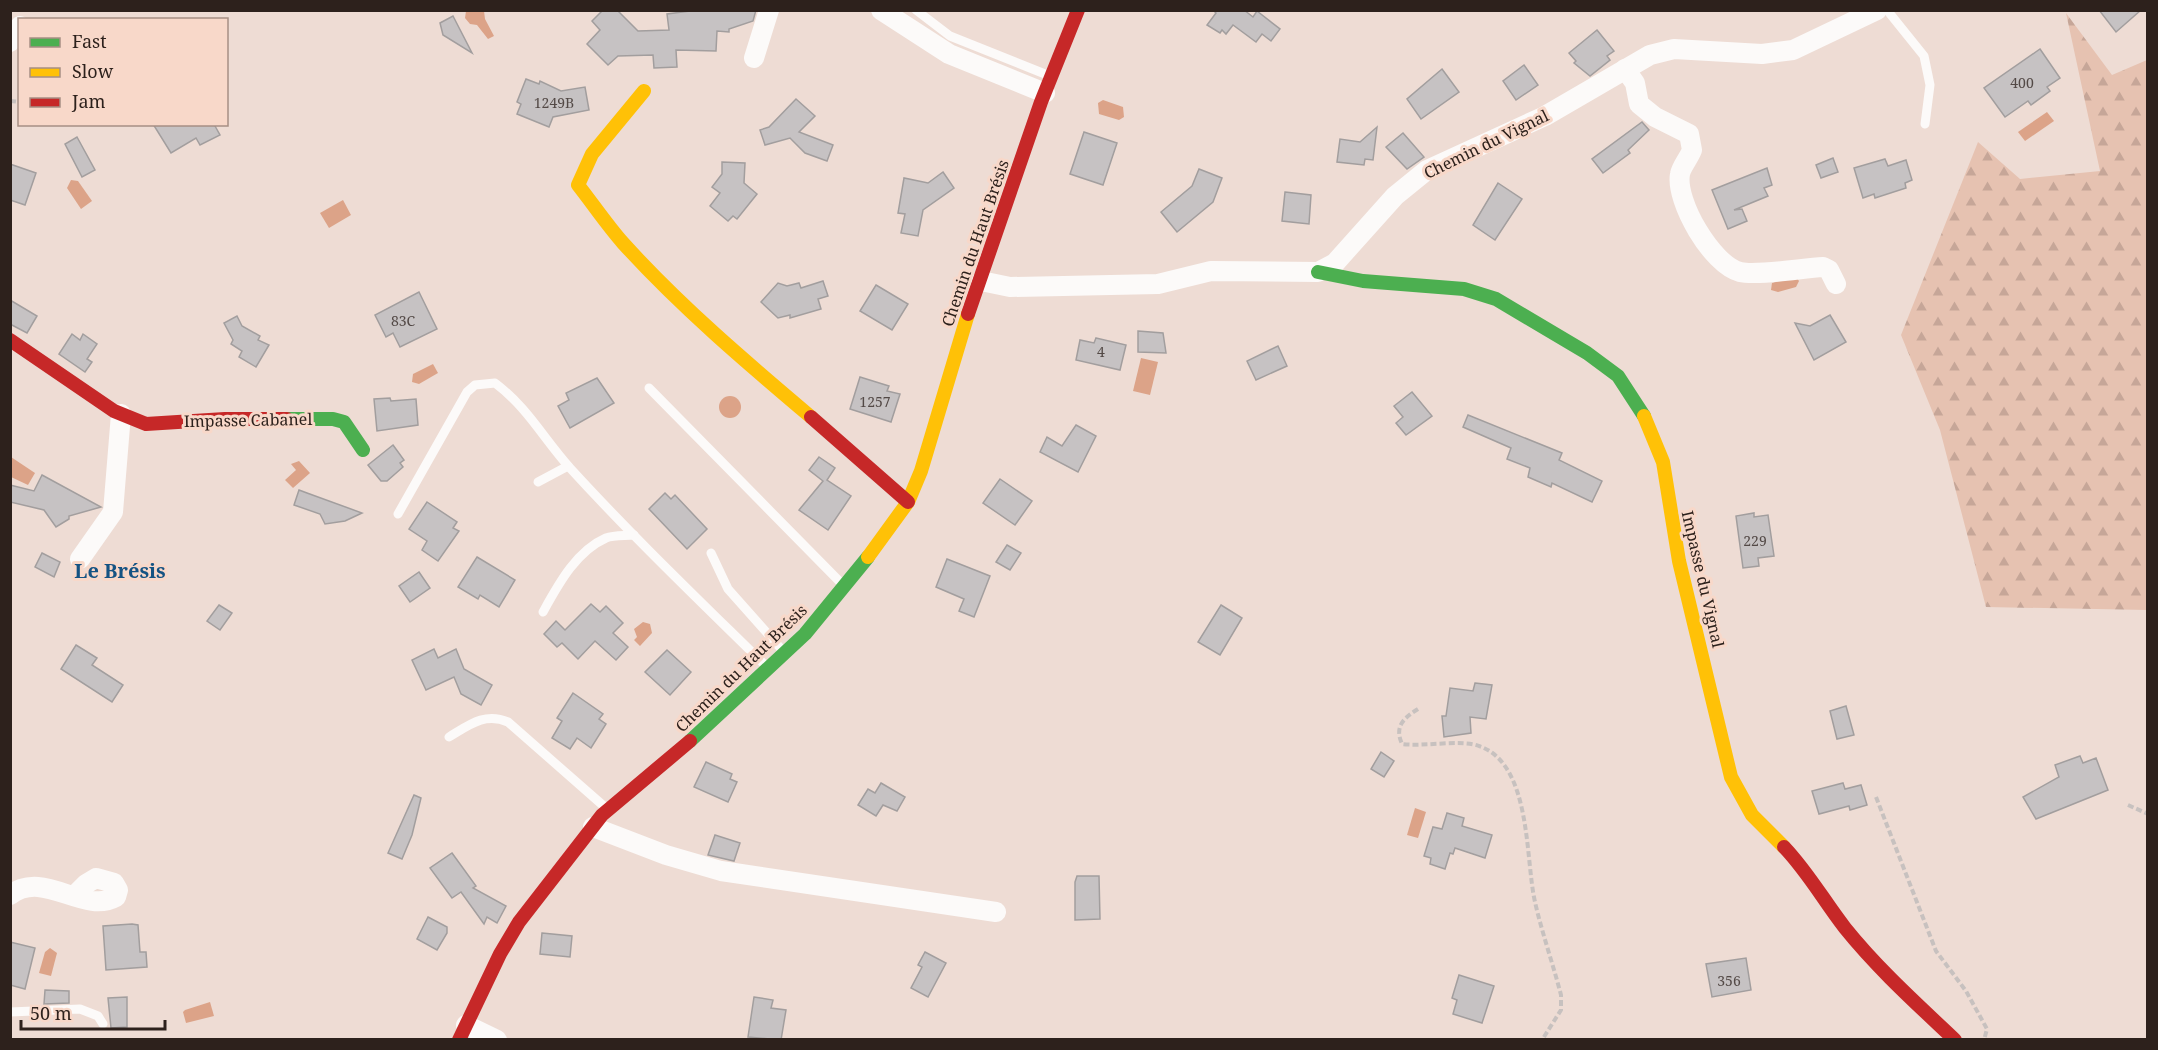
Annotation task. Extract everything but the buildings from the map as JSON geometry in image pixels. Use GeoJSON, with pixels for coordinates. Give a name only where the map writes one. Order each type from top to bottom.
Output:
{"type":"FeatureCollection","features":[{"type":"Feature","properties":{"kind":"street"},"geometry":{"type":"LineString","coordinates":[[754,58],[769,10]]}},
{"type":"Feature","properties":{"kind":"street"},"geometry":{"type":"LineString","coordinates":[[881,10],[949,54],[1048,85]]}},
{"type":"Feature","properties":{"kind":"street","name":"Chemin du Haut Brésis"},"geometry":{"type":"LineString","coordinates":[[463,1032],[500,954],[519,922],[593,826],[608,810],[724,712],[785,653],[844,587],[908,502],[921,471],[963,328],[1048,85],[1078,10]]}},
{"type":"Feature","properties":{"kind":"street","name":"Chemin du Vignal"},"geometry":{"type":"LineString","coordinates":[[1318,272],[1335,263],[1395,196],[1427,170],[1545,116],[1650,55],[1674,49],[1762,54],[1793,50],[1877,10]]}},
{"type":"Feature","properties":{"kind":"street"},"geometry":{"type":"LineString","coordinates":[[10,42],[18,29]]}},
{"type":"Feature","properties":{"kind":"street"},"geometry":{"type":"LineString","coordinates":[[1625,69],[1635,83],[1639,104],[1655,117],[1689,135],[1692,150],[1680,172],[1679,180],[1687,206],[1706,246],[1726,267],[1741,273],[1823,267],[1829,270],[1836,284]]}},
{"type":"Feature","properties":{"kind":"street"},"geometry":{"type":"LineString","coordinates":[[644,91],[592,154],[579,185],[623,243],[703,323],[782,396],[857,455],[908,502]]}},
{"type":"Feature","properties":{"kind":"street"},"geometry":{"type":"LineString","coordinates":[[981,281],[1010,287],[1158,284],[1211,271],[1318,272]]}},
{"type":"Feature","properties":{"kind":"street","name":"Impasse du Vignal"},"geometry":{"type":"LineString","coordinates":[[1318,272],[1363,281],[1464,289],[1496,299],[1587,352],[1618,376],[1641,410],[1663,462],[1679,561],[1715,702],[1731,777],[1752,815],[1801,865],[1845,928],[1888,976],[1955,1040]]}},
{"type":"Feature","properties":{"kind":"street","name":"Impasse Cabanel"},"geometry":{"type":"LineString","coordinates":[[10,340],[121,414],[146,424],[225,419],[333,419],[344,422],[363,450]]}},
{"type":"Feature","properties":{"kind":"street"},"geometry":{"type":"LineString","coordinates":[[80,559],[113,512],[121,414]]}},
{"type":"Feature","properties":{"kind":"street"},"geometry":{"type":"LineString","coordinates":[[593,826],[666,855],[721,871],[996,912]]}},
{"type":"Feature","properties":{"kind":"street"},"geometry":{"type":"LineString","coordinates":[[10,896],[34,887],[63,891],[74,896]]}},
{"type":"Feature","properties":{"kind":"street"},"geometry":{"type":"LineString","coordinates":[[463,1032],[497,1040]]}},
{"type":"Feature","properties":{"kind":"lane"},"geometry":{"type":"LineString","coordinates":[[916,10],[950,36],[1048,85]]}},
{"type":"Feature","properties":{"kind":"lane"},"geometry":{"type":"LineString","coordinates":[[1887,10],[1924,56],[1930,85],[1925,124]]}},
{"type":"Feature","properties":{"kind":"lane"},"geometry":{"type":"LineString","coordinates":[[398,514],[456,406],[475,385],[495,383],[512,395],[529,413],[568,466],[768,669]]}},
{"type":"Feature","properties":{"kind":"lane"},"geometry":{"type":"LineString","coordinates":[[649,388],[844,587]]}},
{"type":"Feature","properties":{"kind":"lane"},"geometry":{"type":"LineString","coordinates":[[538,482],[568,466]]}},
{"type":"Feature","properties":{"kind":"lane"},"geometry":{"type":"LineString","coordinates":[[543,612],[555,590],[584,551],[608,538],[634,535]]}},
{"type":"Feature","properties":{"kind":"lane"},"geometry":{"type":"LineString","coordinates":[[711,553],[728,589],[785,653]]}},
{"type":"Feature","properties":{"kind":"lane"},"geometry":{"type":"LineString","coordinates":[[449,737],[485,717],[497,717],[508,722],[608,810]]}},
{"type":"Feature","properties":{"kind":"lane"},"geometry":{"type":"LineString","coordinates":[[10,1012],[80,1009],[98,1016],[103,1024]]}},
{"type":"Feature","properties":{"kind":"path"},"geometry":{"type":"LineString","coordinates":[[1418,709],[1400,723],[1398,734],[1402,744],[1477,745],[1493,752],[1506,768],[1516,790],[1529,839],[1535,900],[1561,995],[1562,1010],[1542,1040]]}},
{"type":"Feature","properties":{"kind":"path"},"geometry":{"type":"LineString","coordinates":[[1876,796],[1936,951],[1966,991],[1987,1029],[1984,1040]]}},
{"type":"Feature","properties":{"kind":"path"},"geometry":{"type":"LineString","coordinates":[[2128,805],[2148,814]]}},
{"type":"Feature","properties":{"kind":"green space"},"geometry":{"type":"Polygon","coordinates":[[[2066,13],[2112,75],[2147,60],[2147,610],[1986,607],[1940,430],[1901,335],[1978,142],[2020,179],[2100,171],[2066,13]]]}},
{"type":"Feature","properties":{"kind":"shaded area"},"geometry":{"type":"Polygon","coordinates":[[[466,11],[484,11],[485,19],[494,36],[488,39],[477,25],[470,24],[465,18],[466,11]]]}},
{"type":"Feature","properties":{"kind":"shaded area"},"geometry":{"type":"Polygon","coordinates":[[[1103,100],[1123,107],[1124,117],[1119,120],[1099,114],[1098,103],[1103,100]]]}},
{"type":"Feature","properties":{"kind":"shaded area"},"geometry":{"type":"Polygon","coordinates":[[[2047,112],[2054,121],[2025,141],[2018,132],[2047,112]]]}},
{"type":"Feature","properties":{"kind":"shaded area"},"geometry":{"type":"Polygon","coordinates":[[[71,180],[78,181],[92,201],[81,209],[67,188],[71,180]]]}},
{"type":"Feature","properties":{"kind":"shaded area"},"geometry":{"type":"Polygon","coordinates":[[[343,200],[351,215],[329,228],[320,213],[343,200]]]}},
{"type":"Feature","properties":{"kind":"shaded area"},"geometry":{"type":"Polygon","coordinates":[[[1796,277],[1799,281],[1796,287],[1778,292],[1771,290],[1772,283],[1796,277]]]}},
{"type":"Feature","properties":{"kind":"shaded area"},"geometry":{"type":"Polygon","coordinates":[[[1141,358],[1158,362],[1150,395],[1133,391],[1141,358]]]}},
{"type":"Feature","properties":{"kind":"shaded area"},"geometry":{"type":"Polygon","coordinates":[[[433,364],[438,373],[419,384],[412,382],[413,374],[433,364]]]}},
{"type":"Feature","properties":{"kind":"shaded area"},"geometry":{"type":"Polygon","coordinates":[[[730,396],[740,403],[741,407],[734,417],[730,418],[720,411],[719,407],[726,397],[730,396]]]}},
{"type":"Feature","properties":{"kind":"shaded area"},"geometry":{"type":"Polygon","coordinates":[[[11,457],[35,473],[28,485],[11,477],[11,457]]]}},
{"type":"Feature","properties":{"kind":"shaded area"},"geometry":{"type":"Polygon","coordinates":[[[299,461],[310,473],[293,488],[285,480],[296,470],[291,464],[299,461]]]}},
{"type":"Feature","properties":{"kind":"shaded area"},"geometry":{"type":"Polygon","coordinates":[[[643,622],[650,624],[652,633],[640,646],[634,640],[637,637],[634,629],[643,622]]]}},
{"type":"Feature","properties":{"kind":"shaded area"},"geometry":{"type":"Polygon","coordinates":[[[1415,808],[1426,812],[1418,838],[1407,835],[1415,808]]]}},
{"type":"Feature","properties":{"kind":"shaded area"},"geometry":{"type":"Polygon","coordinates":[[[50,948],[57,953],[51,976],[39,973],[45,952],[50,948]]]}},
{"type":"Feature","properties":{"kind":"shaded area"},"geometry":{"type":"Polygon","coordinates":[[[210,1002],[214,1016],[186,1023],[183,1012],[185,1010],[210,1002]]]}},
{"type":"Feature","properties":{"kind":"traffic: fast"},"geometry":{"type":"LineString","coordinates":[[1318,272],[1363,281],[1464,289],[1496,299],[1587,353],[1618,376],[1644,416]]}},
{"type":"Feature","properties":{"kind":"traffic: fast"},"geometry":{"type":"LineString","coordinates":[[287,419],[333,419],[344,422],[363,450]]}},
{"type":"Feature","properties":{"kind":"traffic: fast"},"geometry":{"type":"LineString","coordinates":[[690,741],[805,634],[868,557]]}},
{"type":"Feature","properties":{"kind":"traffic: slow"},"geometry":{"type":"LineString","coordinates":[[644,91],[592,154],[578,185],[617,236],[667,289],[811,417]]}},
{"type":"Feature","properties":{"kind":"traffic: slow"},"geometry":{"type":"LineString","coordinates":[[868,557],[908,502],[921,471],[968,314]]}},
{"type":"Feature","properties":{"kind":"traffic: slow"},"geometry":{"type":"LineString","coordinates":[[1644,416],[1663,462],[1679,561],[1731,777],[1752,815],[1784,847]]}},
{"type":"Feature","properties":{"kind":"traffic: jam"},"geometry":{"type":"LineString","coordinates":[[968,314],[1041,102],[1078,10]]}},
{"type":"Feature","properties":{"kind":"traffic: jam"},"geometry":{"type":"LineString","coordinates":[[10,340],[114,411],[146,424],[225,419],[287,419]]}},
{"type":"Feature","properties":{"kind":"traffic: jam"},"geometry":{"type":"LineString","coordinates":[[811,417],[908,502]]}},
{"type":"Feature","properties":{"kind":"traffic: jam"},"geometry":{"type":"LineString","coordinates":[[459,1040],[500,954],[519,922],[602,815],[690,741]]}},
{"type":"Feature","properties":{"kind":"traffic: jam"},"geometry":{"type":"LineString","coordinates":[[1784,847],[1801,866],[1837,918],[1871,958],[1955,1040]]}},
{"type":"Feature","properties":{"kind":"district","name":"Le Brésis"},"geometry":{"type":"Point","coordinates":[120,571]}}]}
